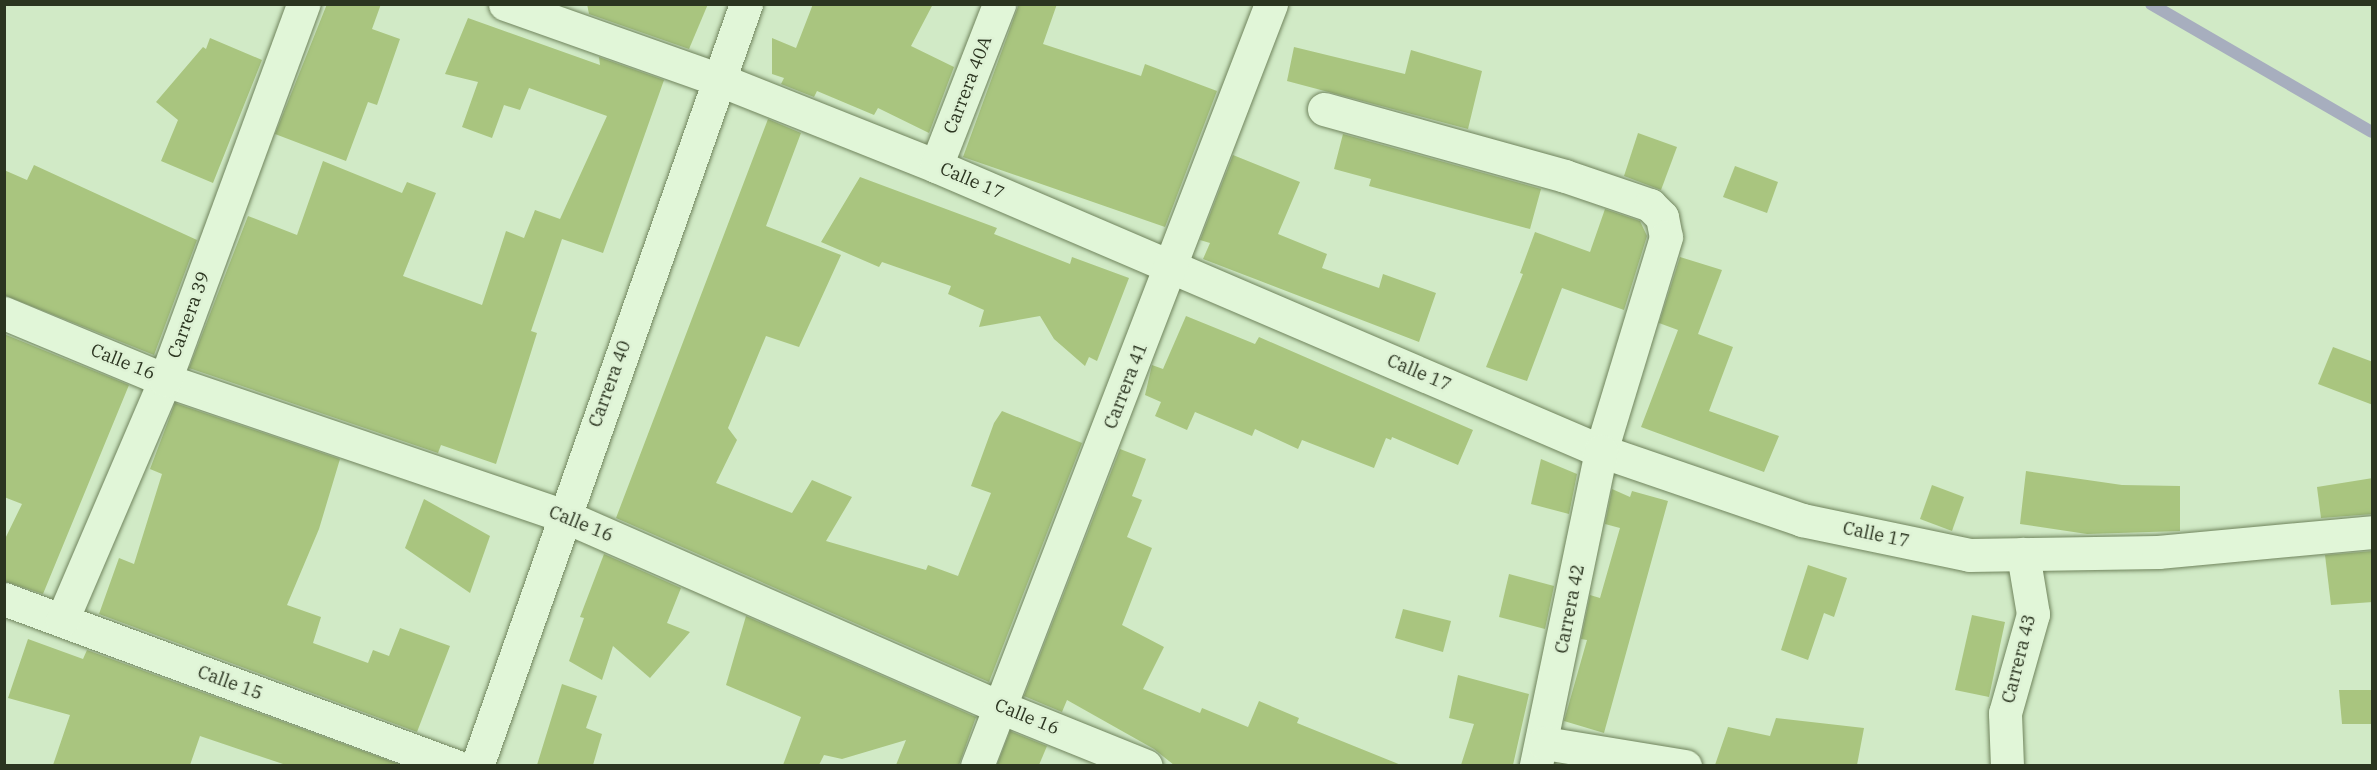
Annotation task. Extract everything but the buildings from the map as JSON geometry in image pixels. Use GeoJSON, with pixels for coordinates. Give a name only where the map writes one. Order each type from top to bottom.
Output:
{"type":"FeatureCollection","features":[{"type":"Feature","properties":{"kind":"street","name":"Carrera 39"},"geometry":{"type":"LineString","coordinates":[[62,620],[165,380],[303,4]]}},
{"type":"Feature","properties":{"kind":"street","name":"Calle 17"},"geometry":{"type":"LineString","coordinates":[[505,4],[720,80],[936,166],[1601,451],[1802,519],[1969,555],[2158,552],[2373,532]]}},
{"type":"Feature","properties":{"kind":"street","name":"Carrera 40"},"geometry":{"type":"LineString","coordinates":[[477,765],[562,515],[746,4]]}},
{"type":"Feature","properties":{"kind":"street","name":"Carrera 40A"},"geometry":{"type":"LineString","coordinates":[[936,166],[999,4]]}},
{"type":"Feature","properties":{"kind":"street","name":"Carrera 41"},"geometry":{"type":"LineString","coordinates":[[977,765],[1172,267],[1271,4]]}},
{"type":"Feature","properties":{"kind":"street","name":"Carrera 42"},"geometry":{"type":"LineString","coordinates":[[1324,109],[1565,176],[1650,205],[1662,218],[1666,237],[1601,451],[1540,754]]}},
{"type":"Feature","properties":{"kind":"street","name":"Calle 16"},"geometry":{"type":"LineString","coordinates":[[4,313],[165,380],[562,515],[1000,707],[1146,765]]}},
{"type":"Feature","properties":{"kind":"street","name":"Carrera 43"},"geometry":{"type":"LineString","coordinates":[[2007,765],[2005,713],[2033,614],[2023,554]]}},
{"type":"Feature","properties":{"kind":"street","name":"Calle 15"},"geometry":{"type":"LineString","coordinates":[[4,599],[435,762]]}},
{"type":"Feature","properties":{"kind":"street"},"geometry":{"type":"LineString","coordinates":[[1540,754],[1685,765]]}},
{"type":"Feature","properties":{"kind":"waterway"},"geometry":{"type":"LineString","coordinates":[[2151,4],[2372,132]]}}]}
